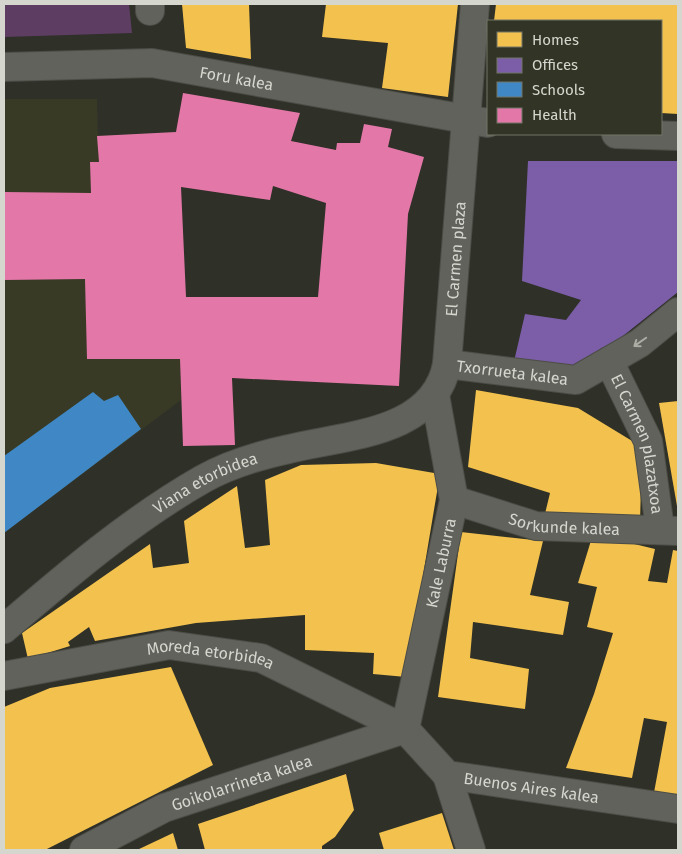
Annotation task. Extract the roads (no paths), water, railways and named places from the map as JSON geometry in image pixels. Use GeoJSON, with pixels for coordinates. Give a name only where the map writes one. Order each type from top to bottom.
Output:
{"type":"FeatureCollection","features":[{"type":"Feature","properties":{"kind":"street","name":"El Carmen plaza"},"geometry":{"type":"LineString","coordinates":[[434,396],[444,380],[447,364],[477,121],[476,4]]}},
{"type":"Feature","properties":{"kind":"street","name":"Foru kalea"},"geometry":{"type":"LineString","coordinates":[[4,67],[152,63],[477,121]]}},
{"type":"Feature","properties":{"kind":"street"},"geometry":{"type":"LineString","coordinates":[[647,135],[678,136]]}},
{"type":"Feature","properties":{"kind":"street","name":"Txorrueta kalea"},"geometry":{"type":"LineString","coordinates":[[447,364],[576,380],[640,343],[678,312]]}},
{"type":"Feature","properties":{"kind":"street","name":"El Carmen plazatxoa"},"geometry":{"type":"LineString","coordinates":[[609,362],[648,441],[669,530]]}},
{"type":"Feature","properties":{"kind":"street","name":"Kale Laburra"},"geometry":{"type":"LineString","coordinates":[[405,729],[454,500],[434,396]]}},
{"type":"Feature","properties":{"kind":"street","name":"Viana etorbidea"},"geometry":{"type":"LineString","coordinates":[[4,629],[128,526],[204,478],[288,449],[393,424],[420,410],[434,396]]}},
{"type":"Feature","properties":{"kind":"street","name":"Sorkunde kalea"},"geometry":{"type":"LineString","coordinates":[[454,500],[536,526],[669,530]]}},
{"type":"Feature","properties":{"kind":"street","name":"Moreda etorbidea"},"geometry":{"type":"LineString","coordinates":[[4,676],[169,645],[261,658],[405,729]]}},
{"type":"Feature","properties":{"kind":"street","name":"Buenos Aires kalea"},"geometry":{"type":"LineString","coordinates":[[405,729],[446,775],[678,809]]}},
{"type":"Feature","properties":{"kind":"street","name":"Goikolarrineta kalea"},"geometry":{"type":"LineString","coordinates":[[84,850],[164,808],[405,729]]}},
{"type":"Feature","properties":{"kind":"street"},"geometry":{"type":"LineString","coordinates":[[446,775],[471,850]]}}]}
